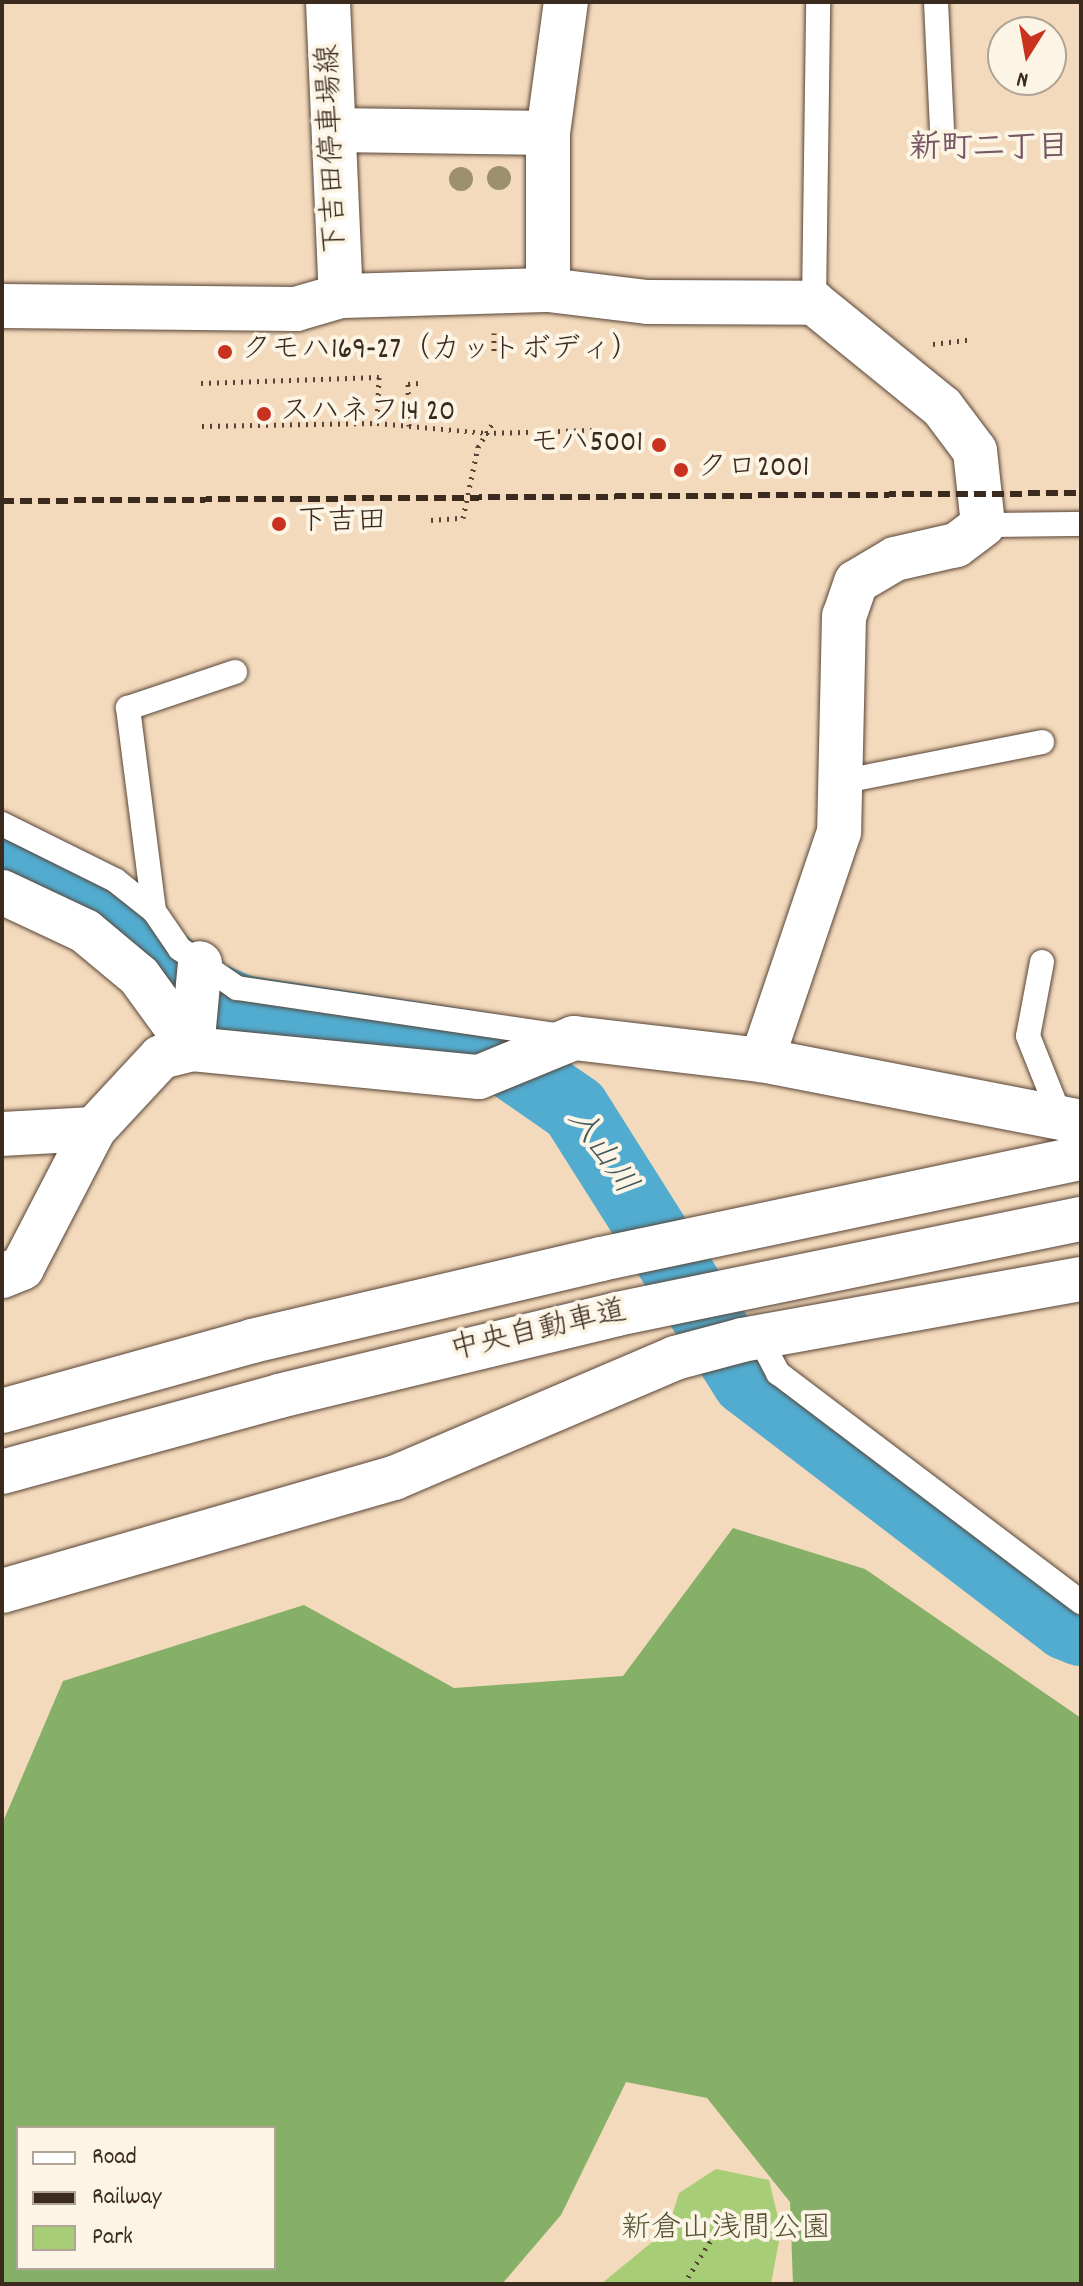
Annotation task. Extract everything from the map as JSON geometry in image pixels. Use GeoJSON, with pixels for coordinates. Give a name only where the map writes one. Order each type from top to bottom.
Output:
{"type":"FeatureCollection","features":[{"type":"Feature","properties":{"kind":"main road","name":"下吉田停車場線"},"geometry":{"type":"LineString","coordinates":[[328,2],[341,296]]}},
{"type":"Feature","properties":{"kind":"main road"},"geometry":{"type":"LineString","coordinates":[[548,290],[548,133],[566,2]]}},
{"type":"Feature","properties":{"kind":"main road"},"geometry":{"type":"LineString","coordinates":[[336,130],[548,133]]}},
{"type":"Feature","properties":{"kind":"main road"},"geometry":{"type":"LineString","coordinates":[[2,306],[296,309],[341,296],[548,290],[647,302],[814,303],[942,407],[975,451],[983,525],[956,545],[895,559],[856,582],[844,616],[839,832],[762,1060]]}},
{"type":"Feature","properties":{"kind":"main road"},"geometry":{"type":"LineString","coordinates":[[2,892],[85,931],[139,976],[193,1033],[391,1072],[479,1077],[564,1043],[762,1060],[1067,1114]]}},
{"type":"Feature","properties":{"kind":"main road"},"geometry":{"type":"LineString","coordinates":[[2,1276],[22,1268],[94,1129],[161,1057],[193,1033],[199,967]]}},
{"type":"Feature","properties":{"kind":"main road"},"geometry":{"type":"LineString","coordinates":[[2,1134],[94,1129]]}},
{"type":"Feature","properties":{"kind":"main road","name":"中央自動車道"},"geometry":{"type":"LineString","coordinates":[[2,1411],[252,1341],[601,1259],[1081,1158]]}},
{"type":"Feature","properties":{"kind":"main road","name":"中央自動車道"},"geometry":{"type":"LineString","coordinates":[[2,1472],[279,1396],[617,1314],[1081,1219]]}},
{"type":"Feature","properties":{"kind":"main road"},"geometry":{"type":"LineString","coordinates":[[2,1591],[394,1478],[675,1358],[751,1338],[1081,1279]]}},
{"type":"Feature","properties":{"kind":"lane"},"geometry":{"type":"LineString","coordinates":[[814,303],[818,2]]}},
{"type":"Feature","properties":{"kind":"lane"},"geometry":{"type":"LineString","coordinates":[[936,2],[942,128]]}},
{"type":"Feature","properties":{"kind":"lane"},"geometry":{"type":"LineString","coordinates":[[983,525],[1074,524],[1081,547]]}},
{"type":"Feature","properties":{"kind":"lane"},"geometry":{"type":"LineString","coordinates":[[154,911],[128,708],[235,672]]}},
{"type":"Feature","properties":{"kind":"lane"},"geometry":{"type":"LineString","coordinates":[[840,782],[1042,742]]}},
{"type":"Feature","properties":{"kind":"lane"},"geometry":{"type":"LineString","coordinates":[[2,824],[115,880],[154,911],[180,949],[199,967],[237,988],[564,1043]]}},
{"type":"Feature","properties":{"kind":"lane"},"geometry":{"type":"LineString","coordinates":[[1042,962],[1028,1036],[1067,1114]]}},
{"type":"Feature","properties":{"kind":"lane"},"geometry":{"type":"LineString","coordinates":[[751,1338],[778,1373],[1081,1602]]}},
{"type":"Feature","properties":{"kind":"path"},"geometry":{"type":"LineString","coordinates":[[201,383],[379,377],[377,423]]}},
{"type":"Feature","properties":{"kind":"path"},"geometry":{"type":"LineString","coordinates":[[409,426],[408,384],[418,383]]}},
{"type":"Feature","properties":{"kind":"path"},"geometry":{"type":"LineString","coordinates":[[202,426],[377,423],[486,433],[592,430]]}},
{"type":"Feature","properties":{"kind":"path"},"geometry":{"type":"LineString","coordinates":[[431,520],[463,518],[486,433],[493,423]]}},
{"type":"Feature","properties":{"kind":"path"},"geometry":{"type":"LineString","coordinates":[[684,2284],[714,2235]]}},
{"type":"Feature","properties":{"kind":"green space"},"geometry":{"type":"Polygon","coordinates":[[[733,1528],[865,1569],[1081,1718],[1081,2284],[793,2284],[790,2202],[707,2098],[626,2082],[561,2215],[502,2284],[2,2284],[2,1824],[63,1681],[304,1605],[454,1688],[623,1676],[733,1528]]]}},
{"type":"Feature","properties":{"kind":"green space","name":"新倉山浅間公園"},"geometry":{"type":"Polygon","coordinates":[[[716,2169],[769,2180],[781,2230],[771,2284],[601,2284],[668,2229],[679,2193],[716,2169]]]}},
{"type":"Feature","properties":{"kind":"waterway","name":"入山川"},"geometry":{"type":"LineString","coordinates":[[2,859],[101,911],[200,992],[242,1010],[487,1048],[575,1109],[747,1381],[1066,1625],[1081,1631]]}},
{"type":"Feature","properties":{"kind":"railway"},"geometry":{"type":"LineString","coordinates":[[2,501],[1081,493]]}},
{"type":"Feature","properties":{"kind":"place","name":"クモハ169-27（カットボディ）"},"geometry":{"type":"Point","coordinates":[225,352]}},
{"type":"Feature","properties":{"kind":"place","name":"スハネフ14 20"},"geometry":{"type":"Point","coordinates":[264,414]}},
{"type":"Feature","properties":{"kind":"place","name":"モハ5001"},"geometry":{"type":"Point","coordinates":[659,445]}},
{"type":"Feature","properties":{"kind":"place","name":"クロ2001"},"geometry":{"type":"Point","coordinates":[681,470]}},
{"type":"Feature","properties":{"kind":"place","name":"下吉田"},"geometry":{"type":"Point","coordinates":[279,524]}},
{"type":"Feature","properties":{"kind":"district","name":"新町二丁目"},"geometry":{"type":"Point","coordinates":[989,150]}}]}
